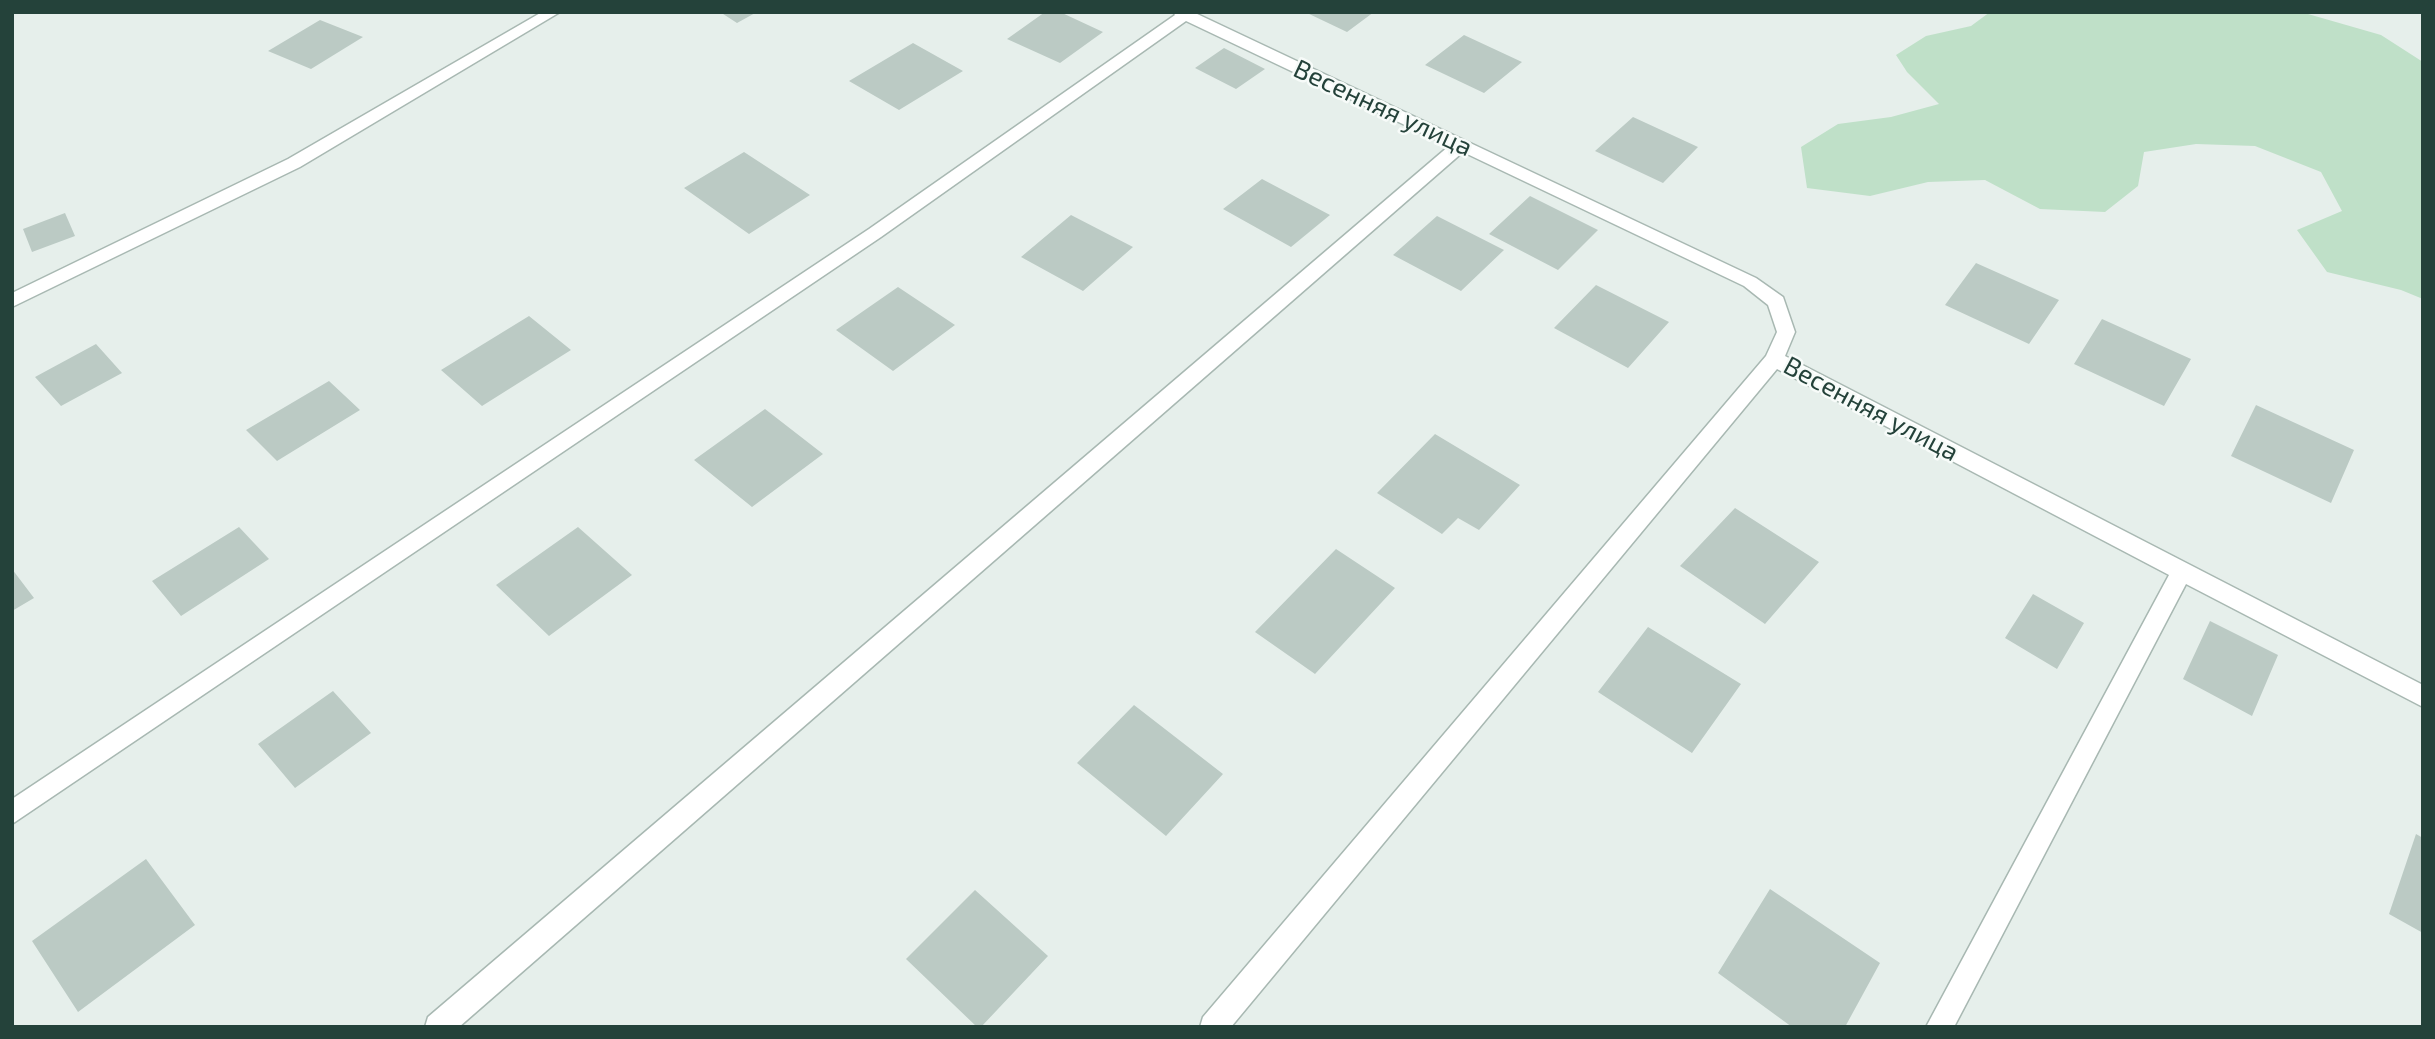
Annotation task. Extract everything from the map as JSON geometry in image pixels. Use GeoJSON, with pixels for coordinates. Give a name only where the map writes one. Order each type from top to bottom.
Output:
{"type":"FeatureCollection","features":[{"type":"Feature","properties":{"kind":"street"},"geometry":{"type":"LineString","coordinates":[[12,300],[294,163],[553,12]]}},
{"type":"Feature","properties":{"kind":"street"},"geometry":{"type":"LineString","coordinates":[[12,813],[875,233],[1183,13]]}},
{"type":"Feature","properties":{"kind":"street","name":"Весенняя улица"},"geometry":{"type":"LineString","coordinates":[[1183,13],[1750,282],[1776,302],[1786,332],[1774,359],[2423,697]]}},
{"type":"Feature","properties":{"kind":"street"},"geometry":{"type":"LineString","coordinates":[[438,1027],[1461,145]]}},
{"type":"Feature","properties":{"kind":"street"},"geometry":{"type":"LineString","coordinates":[[1213,1027],[1774,359]]}},
{"type":"Feature","properties":{"kind":"street"},"geometry":{"type":"LineString","coordinates":[[1939,1027],[2182,571]]}},
{"type":"Feature","properties":{"kind":"green space"},"geometry":{"type":"Polygon","coordinates":[[[1990,12],[2301,12],[2381,35],[2423,62],[2423,299],[2401,290],[2327,272],[2297,230],[2342,211],[2321,172],[2255,146],[2196,144],[2144,152],[2138,186],[2105,212],[2040,209],[1985,180],[1928,182],[1870,196],[1807,188],[1801,147],[1838,124],[1891,117],[1939,104],[1907,72],[1896,55],[1926,36],[1971,26],[1990,12]]]}},
{"type":"Feature","properties":{"kind":"building"},"geometry":{"type":"Polygon","coordinates":[[[720,12],[757,12],[737,23],[720,12]]]}},
{"type":"Feature","properties":{"kind":"building"},"geometry":{"type":"Polygon","coordinates":[[[1045,12],[1060,12],[1103,32],[1060,63],[1007,39],[1045,12]]]}},
{"type":"Feature","properties":{"kind":"building"},"geometry":{"type":"Polygon","coordinates":[[[1305,12],[1374,12],[1347,32],[1305,12]]]}},
{"type":"Feature","properties":{"kind":"building"},"geometry":{"type":"Polygon","coordinates":[[[320,20],[363,37],[311,69],[268,51],[320,20]]]}},
{"type":"Feature","properties":{"kind":"building"},"geometry":{"type":"Polygon","coordinates":[[[1464,35],[1522,62],[1484,93],[1425,65],[1464,35]]]}},
{"type":"Feature","properties":{"kind":"building"},"geometry":{"type":"Polygon","coordinates":[[[913,43],[963,71],[899,110],[849,81],[913,43]]]}},
{"type":"Feature","properties":{"kind":"building"},"geometry":{"type":"Polygon","coordinates":[[[1224,48],[1265,69],[1236,89],[1195,68],[1224,48]]]}},
{"type":"Feature","properties":{"kind":"building"},"geometry":{"type":"Polygon","coordinates":[[[1633,117],[1698,147],[1663,183],[1595,151],[1633,117]]]}},
{"type":"Feature","properties":{"kind":"building"},"geometry":{"type":"Polygon","coordinates":[[[744,152],[810,195],[749,234],[684,188],[744,152]]]}},
{"type":"Feature","properties":{"kind":"building"},"geometry":{"type":"Polygon","coordinates":[[[1262,179],[1330,215],[1291,247],[1223,209],[1262,179]]]}},
{"type":"Feature","properties":{"kind":"building"},"geometry":{"type":"Polygon","coordinates":[[[1530,196],[1598,230],[1558,270],[1489,234],[1530,196]]]}},
{"type":"Feature","properties":{"kind":"building"},"geometry":{"type":"Polygon","coordinates":[[[65,213],[75,236],[32,252],[23,229],[65,213]]]}},
{"type":"Feature","properties":{"kind":"building"},"geometry":{"type":"Polygon","coordinates":[[[1071,215],[1133,247],[1083,291],[1021,257],[1071,215]]]}},
{"type":"Feature","properties":{"kind":"building"},"geometry":{"type":"Polygon","coordinates":[[[1437,216],[1504,250],[1461,291],[1393,255],[1437,216]]]}},
{"type":"Feature","properties":{"kind":"building"},"geometry":{"type":"Polygon","coordinates":[[[1976,263],[2059,300],[2029,344],[1945,305],[1976,263]]]}},
{"type":"Feature","properties":{"kind":"building"},"geometry":{"type":"Polygon","coordinates":[[[1596,285],[1669,322],[1628,368],[1554,328],[1596,285]]]}},
{"type":"Feature","properties":{"kind":"building"},"geometry":{"type":"Polygon","coordinates":[[[898,287],[955,325],[893,371],[836,330],[898,287]]]}},
{"type":"Feature","properties":{"kind":"building"},"geometry":{"type":"Polygon","coordinates":[[[529,316],[571,350],[482,406],[441,370],[529,316]]]}},
{"type":"Feature","properties":{"kind":"building"},"geometry":{"type":"Polygon","coordinates":[[[2102,319],[2191,359],[2164,406],[2074,364],[2102,319]]]}},
{"type":"Feature","properties":{"kind":"building"},"geometry":{"type":"Polygon","coordinates":[[[96,344],[122,373],[61,406],[35,377],[96,344]]]}},
{"type":"Feature","properties":{"kind":"building"},"geometry":{"type":"Polygon","coordinates":[[[329,381],[360,410],[277,461],[246,430],[329,381]]]}},
{"type":"Feature","properties":{"kind":"building"},"geometry":{"type":"Polygon","coordinates":[[[2256,405],[2354,450],[2331,503],[2231,456],[2256,405]]]}},
{"type":"Feature","properties":{"kind":"building"},"geometry":{"type":"Polygon","coordinates":[[[765,409],[823,454],[752,507],[694,460],[765,409]]]}},
{"type":"Feature","properties":{"kind":"building"},"geometry":{"type":"Polygon","coordinates":[[[1435,434],[1520,485],[1479,530],[1458,518],[1442,534],[1377,493],[1435,434]]]}},
{"type":"Feature","properties":{"kind":"building"},"geometry":{"type":"Polygon","coordinates":[[[1735,508],[1819,562],[1765,624],[1680,566],[1735,508]]]}},
{"type":"Feature","properties":{"kind":"building"},"geometry":{"type":"Polygon","coordinates":[[[239,527],[269,559],[181,616],[152,581],[239,527]]]}},
{"type":"Feature","properties":{"kind":"building"},"geometry":{"type":"Polygon","coordinates":[[[578,527],[632,575],[549,636],[496,585],[578,527]]]}},
{"type":"Feature","properties":{"kind":"building"},"geometry":{"type":"Polygon","coordinates":[[[1336,549],[1395,588],[1315,674],[1255,632],[1336,549]]]}},
{"type":"Feature","properties":{"kind":"building"},"geometry":{"type":"Polygon","coordinates":[[[12,569],[34,598],[12,611],[12,569]]]}},
{"type":"Feature","properties":{"kind":"building"},"geometry":{"type":"Polygon","coordinates":[[[2033,594],[2084,623],[2057,669],[2005,638],[2033,594]]]}},
{"type":"Feature","properties":{"kind":"building"},"geometry":{"type":"Polygon","coordinates":[[[2210,621],[2278,655],[2252,716],[2183,679],[2210,621]]]}},
{"type":"Feature","properties":{"kind":"building"},"geometry":{"type":"Polygon","coordinates":[[[1648,627],[1741,684],[1692,753],[1598,692],[1648,627]]]}},
{"type":"Feature","properties":{"kind":"building"},"geometry":{"type":"Polygon","coordinates":[[[333,691],[371,733],[295,788],[258,744],[333,691]]]}},
{"type":"Feature","properties":{"kind":"building"},"geometry":{"type":"Polygon","coordinates":[[[1134,705],[1223,774],[1166,836],[1077,763],[1134,705]]]}},
{"type":"Feature","properties":{"kind":"building"},"geometry":{"type":"Polygon","coordinates":[[[2416,834],[2423,838],[2423,933],[2389,914],[2416,834]]]}},
{"type":"Feature","properties":{"kind":"building"},"geometry":{"type":"Polygon","coordinates":[[[146,859],[195,925],[78,1012],[32,941],[146,859]]]}},
{"type":"Feature","properties":{"kind":"building"},"geometry":{"type":"Polygon","coordinates":[[[1770,889],[1880,963],[1845,1027],[1792,1027],[1718,973],[1770,889]]]}},
{"type":"Feature","properties":{"kind":"building"},"geometry":{"type":"Polygon","coordinates":[[[975,890],[1048,956],[981,1027],[977,1027],[906,959],[975,890]]]}}]}
